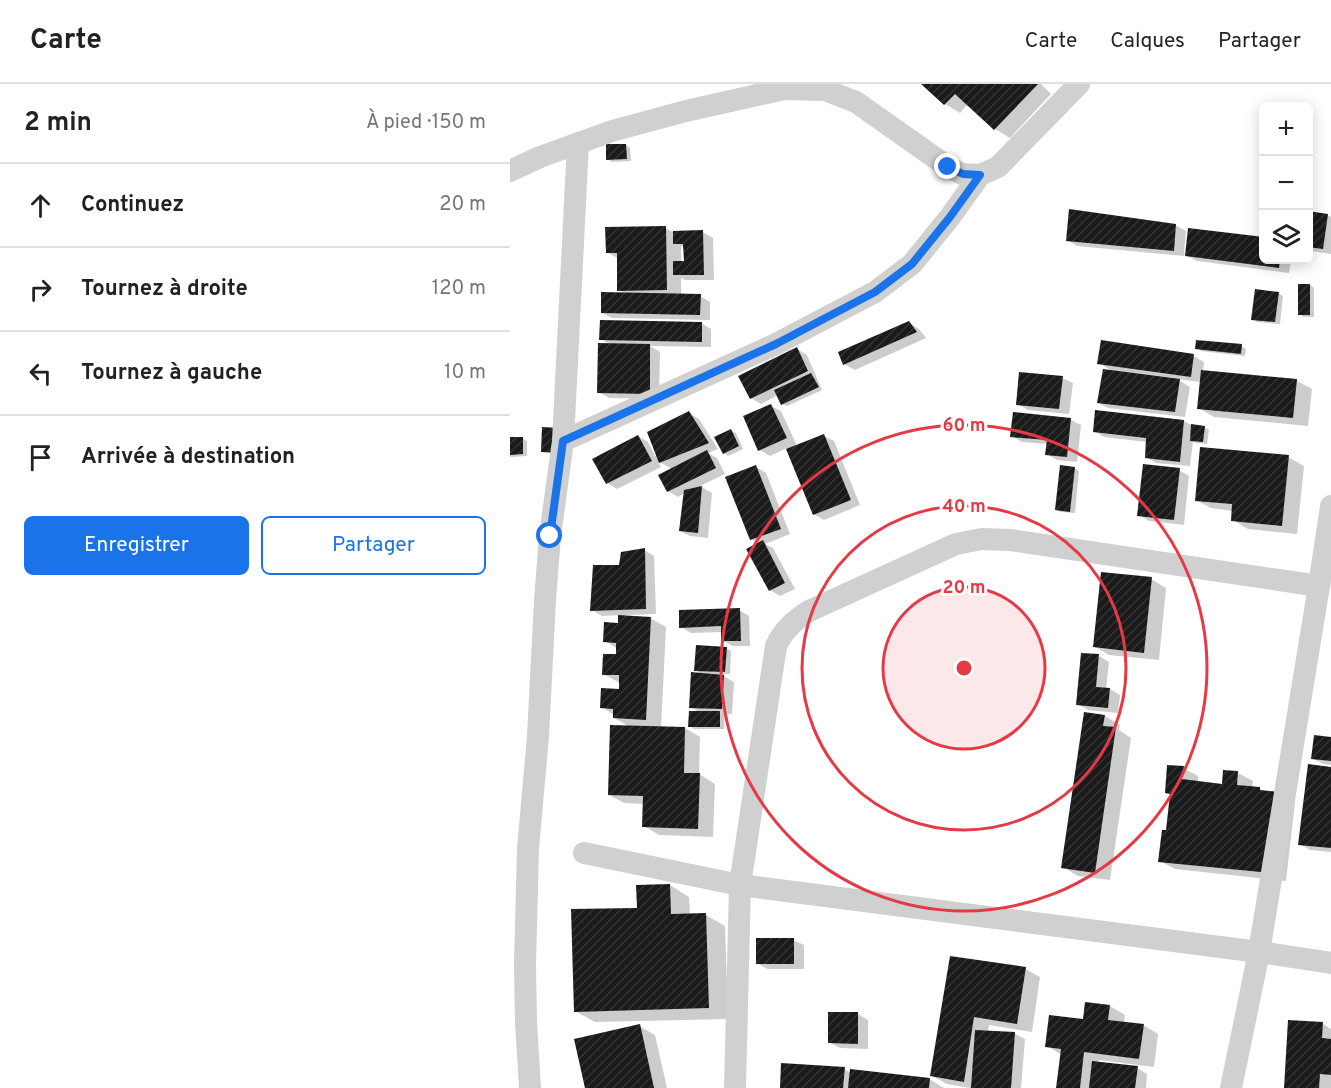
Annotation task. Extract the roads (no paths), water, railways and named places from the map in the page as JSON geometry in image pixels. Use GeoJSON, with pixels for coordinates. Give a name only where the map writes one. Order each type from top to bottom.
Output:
{"type":"FeatureCollection","features":[{"type":"Feature","properties":{"kind":"street"},"geometry":{"type":"LineString","coordinates":[[510,171],[540,157],[612,131],[784,87],[861,93],[948,167],[963,174],[980,175],[998,167],[1079,84]]}},
{"type":"Feature","properties":{"kind":"street"},"geometry":{"type":"LineString","coordinates":[[523,1082],[526,1023],[525,964],[519,846],[538,736],[550,536],[563,441],[578,143]]}},
{"type":"Feature","properties":{"kind":"street"},"geometry":{"type":"LineString","coordinates":[[563,441],[776,344],[875,292],[912,264],[980,175]]}},
{"type":"Feature","properties":{"kind":"street"},"geometry":{"type":"LineString","coordinates":[[1231,1088],[1259,952],[1331,506]]}},
{"type":"Feature","properties":{"kind":"street"},"geometry":{"type":"LineString","coordinates":[[735,1088],[740,885],[776,646],[782,634],[791,624],[809,611],[956,544],[982,538],[1010,540],[1319,586]]}},
{"type":"Feature","properties":{"kind":"street"},"geometry":{"type":"LineString","coordinates":[[584,853],[740,885],[1331,963]]}}]}
